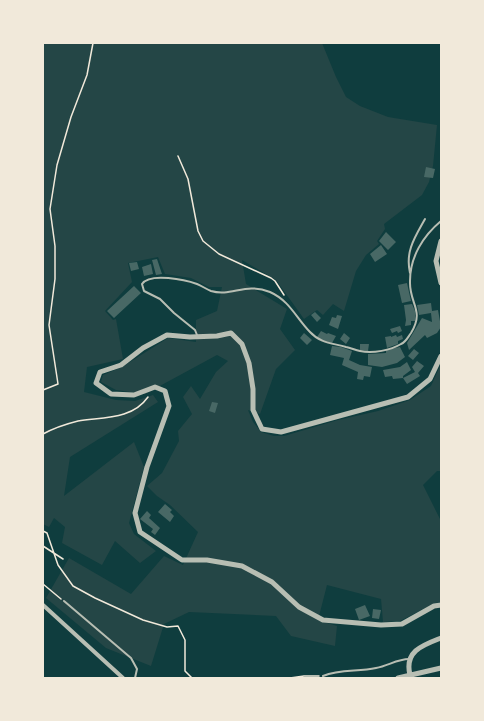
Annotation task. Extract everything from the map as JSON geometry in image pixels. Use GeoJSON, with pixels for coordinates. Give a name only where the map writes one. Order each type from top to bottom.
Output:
{"type":"FeatureCollection","features":[{"type":"Feature","properties":{"kind":"street"},"geometry":{"type":"LineString","coordinates":[[441,240],[436,262],[441,283]]}},
{"type":"Feature","properties":{"kind":"street"},"geometry":{"type":"LineString","coordinates":[[441,356],[430,379],[408,397],[281,432],[262,429],[253,410],[253,389],[249,363],[242,344],[231,333],[197,336],[167,335],[143,348],[121,365],[100,372],[96,383],[111,394],[134,395],[155,387],[165,391],[169,406],[147,467],[135,513],[140,532],[182,560],[207,560],[242,566],[272,582],[300,607],[323,620],[381,625],[402,624],[434,606],[441,605]]}},
{"type":"Feature","properties":{"kind":"street"},"geometry":{"type":"LineString","coordinates":[[43,605],[123,678]]}},
{"type":"Feature","properties":{"kind":"street"},"geometry":{"type":"LineString","coordinates":[[410,675],[410,658],[413,652],[424,644],[441,638]]}},
{"type":"Feature","properties":{"kind":"street"},"geometry":{"type":"LineString","coordinates":[[398,678],[441,668]]}},
{"type":"Feature","properties":{"kind":"lane"},"geometry":{"type":"LineString","coordinates":[[197,336],[195,330],[160,299],[144,291],[142,284],[144,281],[153,278],[182,280],[218,292],[258,288],[278,296],[291,307],[310,333],[321,341],[361,352],[380,351],[401,345],[405,342],[417,322],[417,314],[410,288],[408,264],[409,251],[425,219]]}},
{"type":"Feature","properties":{"kind":"lane"},"geometry":{"type":"LineString","coordinates":[[410,274],[420,245],[441,221]]}},
{"type":"Feature","properties":{"kind":"lane"},"geometry":{"type":"LineString","coordinates":[[64,601],[131,658],[138,669],[135,678]]}},
{"type":"Feature","properties":{"kind":"lane"},"geometry":{"type":"LineString","coordinates":[[323,676],[332,672],[376,668],[397,660],[410,658]]}},
{"type":"Feature","properties":{"kind":"path"},"geometry":{"type":"LineString","coordinates":[[43,390],[58,384],[49,325],[55,279],[54,246],[50,208],[57,165],[71,116],[87,75],[93,43]]}},
{"type":"Feature","properties":{"kind":"path"},"geometry":{"type":"LineString","coordinates":[[178,156],[188,178],[200,236],[207,245],[218,254],[264,274],[275,281],[291,307]]}},
{"type":"Feature","properties":{"kind":"path"},"geometry":{"type":"LineString","coordinates":[[43,434],[65,424],[78,421],[111,418],[127,414],[137,408],[155,387]]}},
{"type":"Feature","properties":{"kind":"path"},"geometry":{"type":"LineString","coordinates":[[43,531],[47,533],[58,565],[73,586],[143,620],[167,627],[178,626],[185,640],[185,671],[192,678]]}},
{"type":"Feature","properties":{"kind":"path"},"geometry":{"type":"LineString","coordinates":[[43,546],[63,559]]}},
{"type":"Feature","properties":{"kind":"path"},"geometry":{"type":"LineString","coordinates":[[43,584],[64,601]]}},
{"type":"Feature","properties":{"kind":"path"},"geometry":{"type":"LineString","coordinates":[[290,678],[323,676]]}},
{"type":"Feature","properties":{"kind":"shaded area"},"geometry":{"type":"Polygon","coordinates":[[[43,43],[322,43],[346,97],[360,106],[388,117],[437,125],[433,166],[429,182],[422,195],[384,224],[385,229],[377,241],[379,244],[366,255],[356,271],[344,311],[333,304],[323,315],[317,310],[304,319],[276,280],[242,260],[246,284],[287,309],[280,329],[295,350],[276,369],[260,414],[248,410],[253,422],[261,432],[274,436],[284,436],[338,420],[378,411],[410,400],[431,386],[441,364],[441,471],[437,471],[423,485],[441,521],[441,602],[435,603],[400,621],[383,622],[381,599],[327,585],[318,620],[337,626],[335,646],[291,636],[276,616],[189,612],[164,624],[151,666],[106,648],[46,598],[69,558],[131,594],[164,556],[183,565],[198,532],[170,505],[157,496],[147,486],[162,473],[179,441],[178,431],[192,414],[183,397],[191,386],[200,399],[216,372],[228,361],[217,355],[145,394],[116,390],[101,382],[103,375],[122,367],[168,338],[196,342],[196,320],[217,311],[222,287],[209,287],[191,278],[165,274],[158,257],[128,263],[132,282],[105,311],[113,320],[116,319],[123,359],[87,367],[84,392],[116,400],[135,401],[153,395],[158,402],[70,457],[64,496],[134,442],[144,467],[129,523],[134,534],[156,551],[140,563],[115,541],[102,565],[62,543],[65,527],[54,518],[49,527],[43,524],[43,43]]]}},
{"type":"Feature","properties":{"kind":"building"},"geometry":{"type":"Polygon","coordinates":[[[426,167],[435,169],[433,178],[424,177],[426,167]]]}},
{"type":"Feature","properties":{"kind":"building"},"geometry":{"type":"Polygon","coordinates":[[[386,232],[396,242],[388,250],[379,241],[386,232]]]}},
{"type":"Feature","properties":{"kind":"building"},"geometry":{"type":"Polygon","coordinates":[[[381,245],[387,254],[375,262],[370,254],[381,245]]]}},
{"type":"Feature","properties":{"kind":"building"},"geometry":{"type":"Polygon","coordinates":[[[157,259],[162,274],[156,275],[152,260],[157,259]]]}},
{"type":"Feature","properties":{"kind":"building"},"geometry":{"type":"Polygon","coordinates":[[[137,262],[139,269],[131,271],[129,263],[137,262]]]}},
{"type":"Feature","properties":{"kind":"building"},"geometry":{"type":"Polygon","coordinates":[[[151,264],[153,274],[144,276],[142,267],[151,264]]]}},
{"type":"Feature","properties":{"kind":"building"},"geometry":{"type":"Polygon","coordinates":[[[407,283],[411,301],[402,303],[398,285],[407,283]]]}},
{"type":"Feature","properties":{"kind":"building"},"geometry":{"type":"Polygon","coordinates":[[[134,286],[141,293],[114,318],[107,311],[134,286]]]}},
{"type":"Feature","properties":{"kind":"building"},"geometry":{"type":"Polygon","coordinates":[[[431,303],[432,311],[438,310],[441,327],[437,333],[427,338],[425,335],[409,350],[407,343],[422,318],[432,322],[431,313],[419,315],[417,305],[431,303]]]}},
{"type":"Feature","properties":{"kind":"building"},"geometry":{"type":"Polygon","coordinates":[[[412,304],[415,311],[415,321],[411,321],[411,325],[405,326],[406,320],[404,305],[412,304]]]}},
{"type":"Feature","properties":{"kind":"building"},"geometry":{"type":"Polygon","coordinates":[[[315,312],[321,318],[317,322],[311,315],[315,312]]]}},
{"type":"Feature","properties":{"kind":"building"},"geometry":{"type":"Polygon","coordinates":[[[337,315],[342,316],[338,329],[329,325],[332,317],[336,318],[337,315]]]}},
{"type":"Feature","properties":{"kind":"building"},"geometry":{"type":"Polygon","coordinates":[[[400,326],[402,331],[392,333],[390,329],[400,326]]]}},
{"type":"Feature","properties":{"kind":"building"},"geometry":{"type":"Polygon","coordinates":[[[321,331],[336,336],[332,343],[317,337],[321,331]]]}},
{"type":"Feature","properties":{"kind":"building"},"geometry":{"type":"Polygon","coordinates":[[[304,333],[312,340],[307,345],[300,338],[304,333]]]}},
{"type":"Feature","properties":{"kind":"building"},"geometry":{"type":"Polygon","coordinates":[[[344,333],[350,338],[346,344],[340,339],[344,333]]]}},
{"type":"Feature","properties":{"kind":"building"},"geometry":{"type":"Polygon","coordinates":[[[396,335],[397,337],[402,335],[403,339],[398,341],[398,344],[387,348],[385,337],[396,335]]]}},
{"type":"Feature","properties":{"kind":"building"},"geometry":{"type":"Polygon","coordinates":[[[360,344],[369,344],[368,351],[360,350],[360,344]]]}},
{"type":"Feature","properties":{"kind":"building"},"geometry":{"type":"Polygon","coordinates":[[[332,346],[341,347],[352,351],[349,360],[360,365],[372,367],[370,377],[364,376],[363,380],[357,379],[358,372],[342,365],[344,358],[330,355],[332,346]]]}},
{"type":"Feature","properties":{"kind":"building"},"geometry":{"type":"Polygon","coordinates":[[[400,347],[405,357],[397,363],[382,367],[368,365],[368,354],[386,353],[386,350],[400,347]]]}},
{"type":"Feature","properties":{"kind":"building"},"geometry":{"type":"Polygon","coordinates":[[[414,349],[419,353],[413,360],[408,356],[414,349]]]}},
{"type":"Feature","properties":{"kind":"building"},"geometry":{"type":"Polygon","coordinates":[[[417,361],[424,366],[418,373],[420,376],[407,384],[403,378],[415,372],[412,367],[417,361]]]}},
{"type":"Feature","properties":{"kind":"building"},"geometry":{"type":"Polygon","coordinates":[[[407,362],[411,370],[403,376],[403,378],[393,379],[392,376],[385,377],[383,370],[400,367],[407,362]]]}},
{"type":"Feature","properties":{"kind":"building"},"geometry":{"type":"Polygon","coordinates":[[[212,402],[218,403],[215,413],[209,411],[212,402]]]}},
{"type":"Feature","properties":{"kind":"building"},"geometry":{"type":"Polygon","coordinates":[[[165,504],[172,510],[170,512],[174,516],[170,522],[158,512],[165,504]]]}},
{"type":"Feature","properties":{"kind":"building"},"geometry":{"type":"Polygon","coordinates":[[[147,511],[151,515],[149,518],[160,528],[155,535],[151,532],[153,529],[140,519],[147,511]]]}},
{"type":"Feature","properties":{"kind":"building"},"geometry":{"type":"Polygon","coordinates":[[[365,605],[370,616],[359,620],[355,609],[365,605]]]}},
{"type":"Feature","properties":{"kind":"building"},"geometry":{"type":"Polygon","coordinates":[[[373,609],[381,610],[379,619],[372,618],[373,609]]]}}]}
